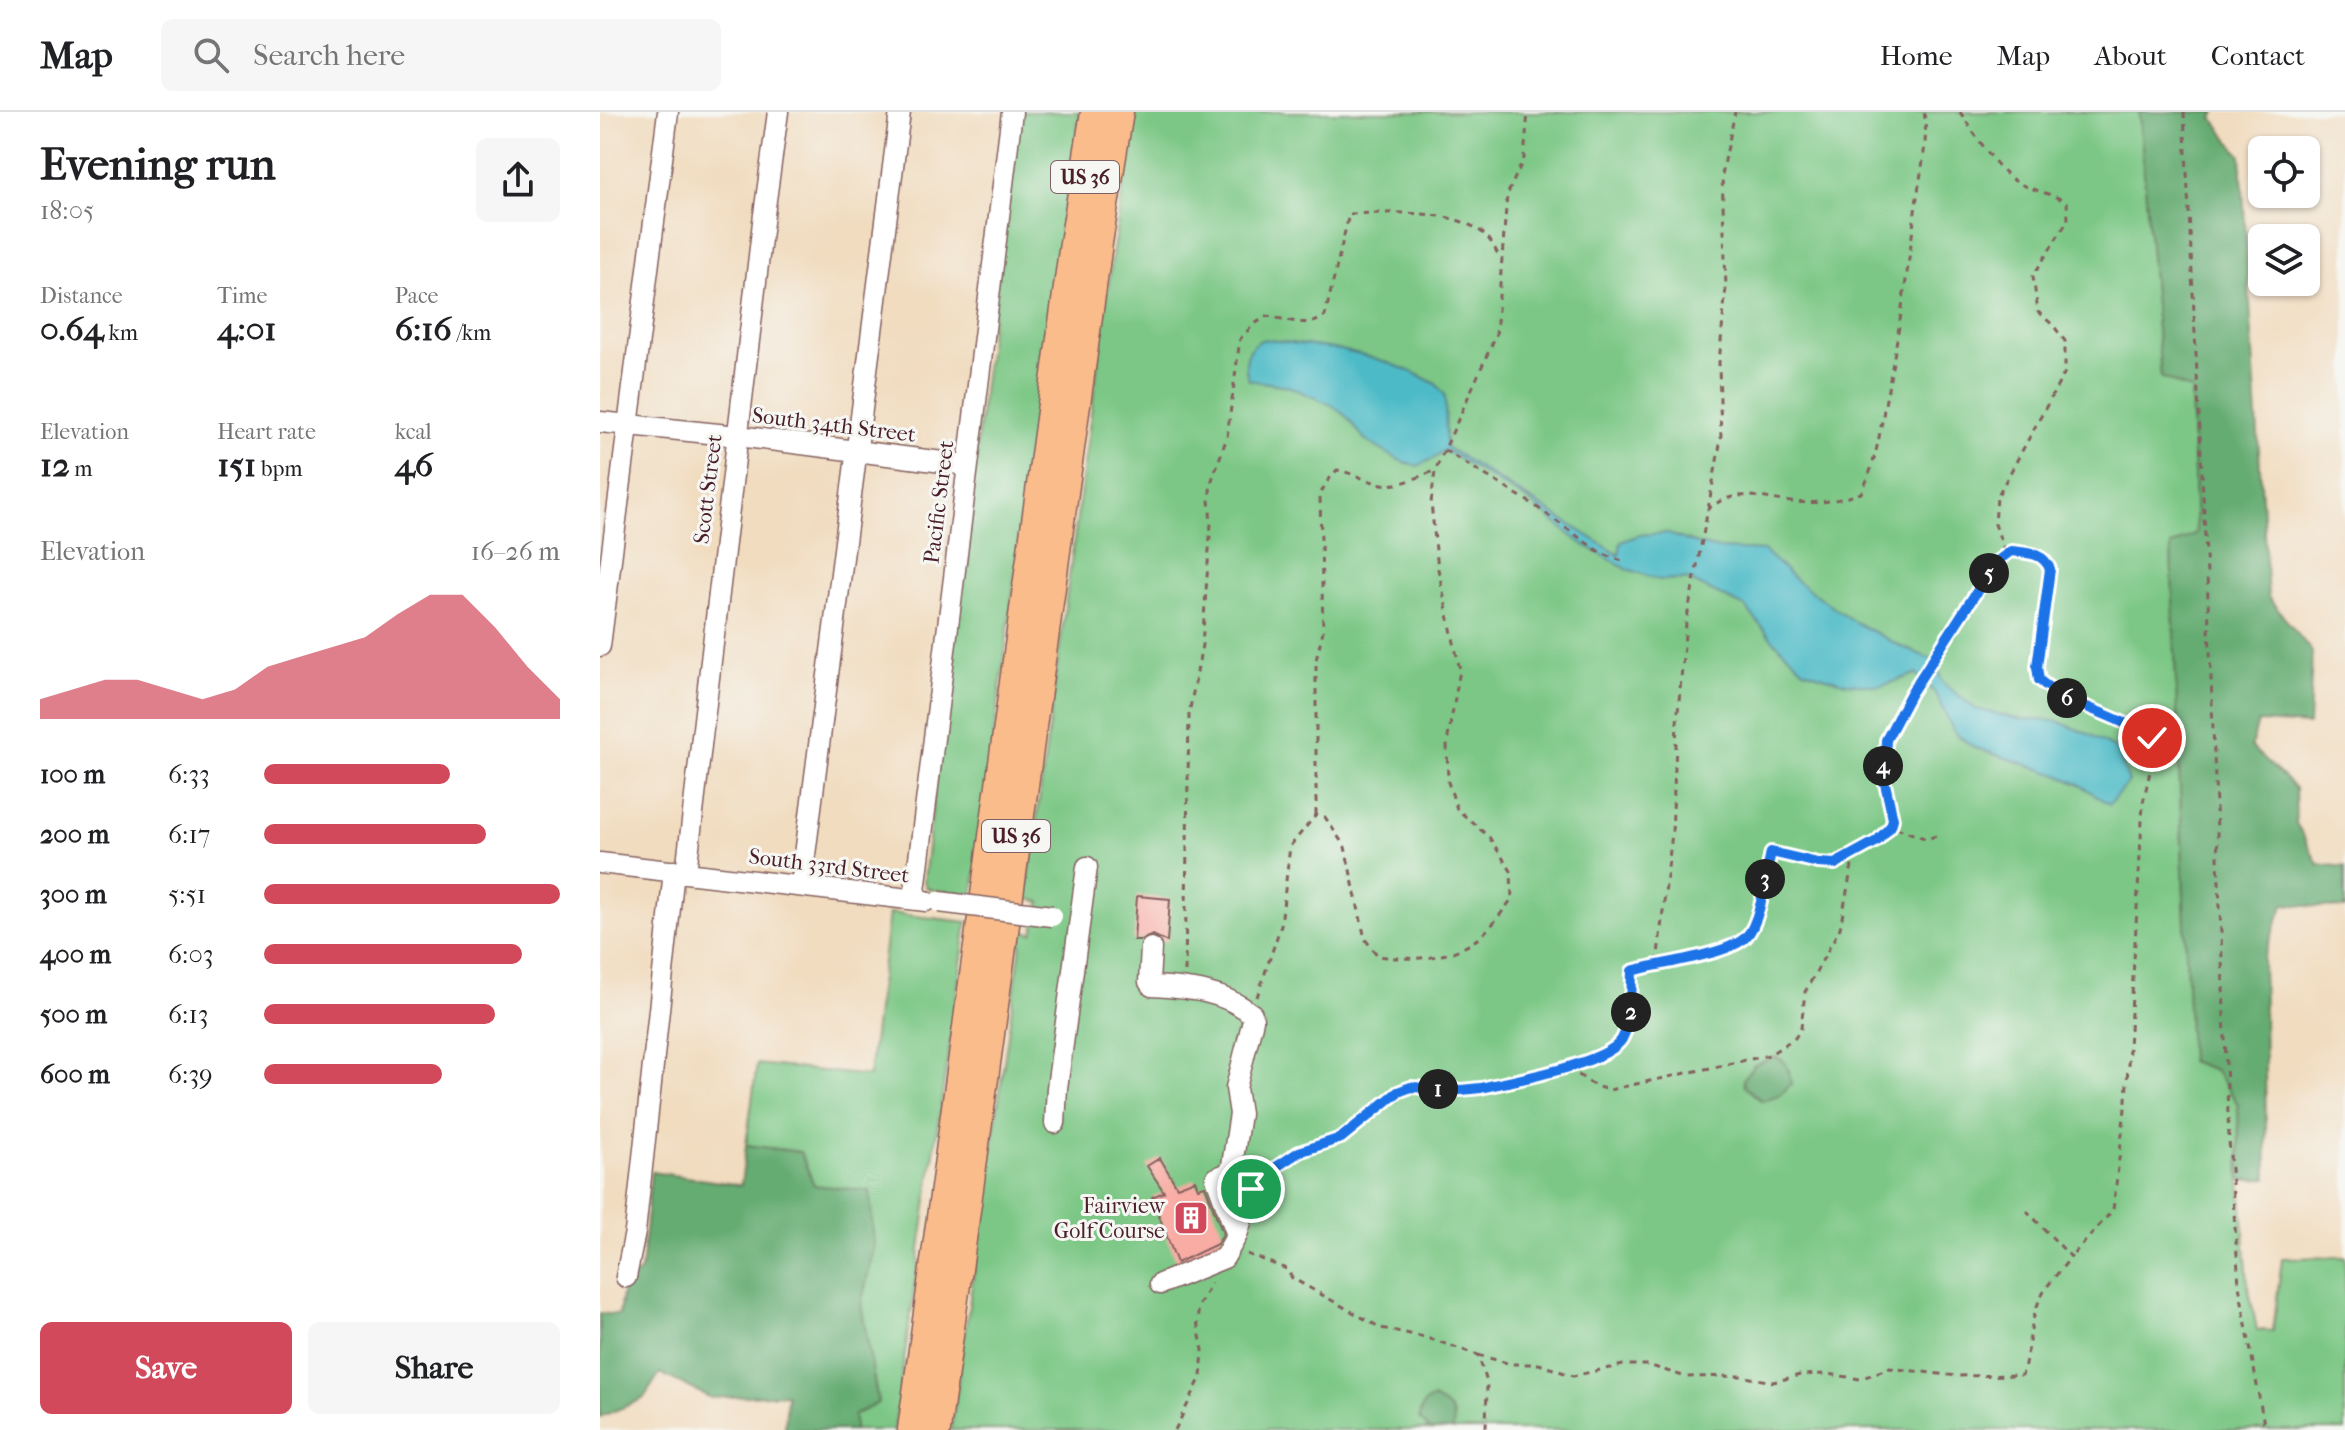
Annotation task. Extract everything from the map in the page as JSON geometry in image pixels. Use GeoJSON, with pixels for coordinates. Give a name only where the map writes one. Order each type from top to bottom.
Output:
{"type":"FeatureCollection","features":[{"type":"Feature","properties":{"kind":"highway","name":"US 36"},"geometry":{"type":"LineString","coordinates":[[913,1430],[1073,259],[1096,112]]}},
{"type":"Feature","properties":{"kind":"highway","name":"US 36"},"geometry":{"type":"LineString","coordinates":[[935,1430],[1090,290],[1118,112]]}},
{"type":"Feature","properties":{"kind":"street"},"geometry":{"type":"LineString","coordinates":[[600,646],[668,112]]}},
{"type":"Feature","properties":{"kind":"street","name":"Scott Street"},"geometry":{"type":"LineString","coordinates":[[626,1277],[635,1232],[778,112]]}},
{"type":"Feature","properties":{"kind":"street"},"geometry":{"type":"LineString","coordinates":[[801,886],[900,112]]}},
{"type":"Feature","properties":{"kind":"street","name":"Pacific Street"},"geometry":{"type":"LineString","coordinates":[[914,899],[1012,112]]}},
{"type":"Feature","properties":{"kind":"street","name":"South 34th Street"},"geometry":{"type":"LineString","coordinates":[[600,422],[966,465]]}},
{"type":"Feature","properties":{"kind":"street","name":"South 33rd Street"},"geometry":{"type":"LineString","coordinates":[[600,863],[1080,919]]}},
{"type":"Feature","properties":{"kind":"street"},"geometry":{"type":"LineString","coordinates":[[1055,1123],[1087,867]]}},
{"type":"Feature","properties":{"kind":"street"},"geometry":{"type":"LineString","coordinates":[[1151,948],[1149,982],[1152,986],[1184,988],[1235,1000],[1252,1014],[1236,1088],[1240,1114],[1231,1172]]}},
{"type":"Feature","properties":{"kind":"street"},"geometry":{"type":"LineString","coordinates":[[1160,1284],[1230,1247],[1250,1198],[1246,1180],[1231,1172],[1216,1178],[1230,1247]]}},
{"type":"Feature","properties":{"kind":"path"},"geometry":{"type":"LineString","coordinates":[[1316,815],[1325,817],[1345,847],[1365,939],[1378,956],[1406,960],[1448,955],[1483,935],[1512,899],[1511,871],[1489,837],[1457,809],[1448,782],[1447,743],[1460,670],[1438,569],[1431,503],[1435,471],[1496,335],[1507,195],[1524,158],[1528,112]]}},
{"type":"Feature","properties":{"kind":"path"},"geometry":{"type":"LineString","coordinates":[[1657,963],[1672,833],[1686,623],[1721,439],[1719,363],[1726,287],[1722,175],[1735,112]]}},
{"type":"Feature","properties":{"kind":"path"},"geometry":{"type":"LineString","coordinates":[[1708,509],[1719,501],[1738,495],[1793,502],[1824,502],[1861,493],[1869,478],[1877,445],[1894,356],[1921,169],[1926,122],[1924,112]]}},
{"type":"Feature","properties":{"kind":"path"},"geometry":{"type":"LineString","coordinates":[[1960,112],[2012,180],[2030,189],[2057,196],[2067,203],[2068,220],[2033,276],[2038,312],[2065,341],[2065,372],[1997,497],[1995,524],[2006,555]]}},
{"type":"Feature","properties":{"kind":"path"},"geometry":{"type":"LineString","coordinates":[[2184,112],[2207,575],[2229,1140],[2239,1285],[2265,1430]]}},
{"type":"Feature","properties":{"kind":"path"},"geometry":{"type":"LineString","coordinates":[[1184,988],[1188,871],[1186,774],[1191,698],[1202,645],[1211,483],[1227,437],[1240,339],[1267,316],[1307,323],[1318,322],[1325,316],[1349,214],[1435,216],[1466,222],[1487,237],[1501,260]]}},
{"type":"Feature","properties":{"kind":"path"},"geometry":{"type":"LineString","coordinates":[[1444,450],[1531,503],[1601,553],[1622,561]]}},
{"type":"Feature","properties":{"kind":"path"},"geometry":{"type":"LineString","coordinates":[[1252,1014],[1281,925],[1290,846],[1316,815],[1316,660],[1323,631],[1320,495],[1337,470],[1385,485],[1435,471]]}},
{"type":"Feature","properties":{"kind":"path"},"geometry":{"type":"LineString","coordinates":[[1175,1430],[1201,1377],[1203,1350],[1197,1322],[1199,1305],[1230,1247],[1287,1269],[1292,1278],[1381,1328],[1425,1337],[1511,1364],[1539,1364],[1573,1376],[1623,1365],[1648,1365],[1686,1377],[1740,1376],[1773,1382],[1800,1375],[1829,1374],[1860,1379],[1889,1368],[1957,1376],[2022,1375],[2041,1296],[2113,1210],[2126,1100],[2143,803],[2151,767],[2152,738],[2117,717],[2056,694],[2039,680],[2037,667],[2050,569],[2046,561],[2033,553],[2011,551],[1996,562],[1911,693],[1886,740],[1884,779],[1893,819],[1891,826],[1877,841],[1835,864],[1771,852],[1759,907],[1748,935],[1734,946],[1632,971],[1631,1016],[1621,1042],[1600,1056],[1567,1067],[1481,1088],[1411,1087],[1398,1092],[1341,1138],[1299,1152],[1249,1185]]}},
{"type":"Feature","properties":{"kind":"path"},"geometry":{"type":"LineString","coordinates":[[1891,826],[1927,839],[1936,836]]}},
{"type":"Feature","properties":{"kind":"path"},"geometry":{"type":"LineString","coordinates":[[1567,1067],[1595,1086],[1609,1090],[1769,1055],[1795,1038],[1801,1028],[1805,992],[1840,928],[1854,855]]}},
{"type":"Feature","properties":{"kind":"path"},"geometry":{"type":"LineString","coordinates":[[2027,1211],[2071,1257]]}},
{"type":"Feature","properties":{"kind":"path"},"geometry":{"type":"LineString","coordinates":[[1478,1355],[1487,1382],[1486,1430]]}},
{"type":"Feature","properties":{"kind":"green space"},"geometry":{"type":"Polygon","coordinates":[[[1017,112],[1080,112],[1053,289],[973,894],[933,890],[926,887],[924,880],[1017,112]]]}},
{"type":"Feature","properties":{"kind":"green space","name":"Fairview Golf Course"},"geometry":{"type":"Polygon","coordinates":[[[1136,112],[2139,112],[2161,377],[2191,390],[2196,533],[2171,547],[2190,1061],[2215,1070],[2238,1104],[2248,1284],[2257,1330],[2273,1331],[2282,1258],[2345,1257],[2345,1430],[951,1430],[1023,931],[1033,933],[1041,902],[1026,898],[1113,250],[1136,112]]]}},
{"type":"Feature","properties":{"kind":"green space"},"geometry":{"type":"Polygon","coordinates":[[[2139,112],[2216,112],[2213,118],[2241,156],[2268,597],[2312,652],[2309,725],[2258,722],[2251,747],[2295,788],[2296,823],[2318,864],[2345,867],[2345,909],[2284,904],[2263,958],[2267,1179],[2240,1180],[2238,1104],[2215,1070],[2190,1061],[2171,546],[2196,533],[2191,390],[2161,377],[2139,112]]]}},
{"type":"Feature","properties":{"kind":"green space"},"geometry":{"type":"Polygon","coordinates":[[[889,913],[967,922],[894,1430],[854,1430],[854,1415],[878,1403],[861,1305],[874,1248],[814,1185],[800,1152],[746,1145],[757,1064],[869,1076],[889,913]]]}},
{"type":"Feature","properties":{"kind":"green space"},"geometry":{"type":"Polygon","coordinates":[[[1775,1057],[1786,1063],[1791,1084],[1781,1094],[1762,1101],[1744,1086],[1743,1079],[1754,1065],[1775,1057]]]}},
{"type":"Feature","properties":{"kind":"green space"},"geometry":{"type":"Polygon","coordinates":[[[746,1145],[800,1152],[814,1185],[870,1191],[874,1248],[861,1305],[878,1403],[854,1415],[854,1430],[785,1430],[787,1394],[711,1398],[660,1373],[643,1399],[600,1417],[600,1313],[619,1315],[623,1286],[641,1271],[651,1172],[741,1185],[746,1145]]]}},
{"type":"Feature","properties":{"kind":"green space"},"geometry":{"type":"Polygon","coordinates":[[[1434,1399],[1453,1415],[1452,1430],[1430,1430],[1419,1419],[1423,1406],[1434,1399]]]}},
{"type":"Feature","properties":{"kind":"water"},"geometry":{"type":"Polygon","coordinates":[[[1264,339],[1340,350],[1377,359],[1436,384],[1445,395],[1446,447],[1619,555],[1621,542],[1639,535],[1666,533],[1719,549],[1764,551],[1798,582],[1853,621],[1934,660],[1943,683],[1976,709],[2018,719],[2057,721],[2091,735],[2118,751],[2129,782],[2109,804],[2058,775],[1973,747],[1954,732],[1935,693],[1916,674],[1881,686],[1846,683],[1804,670],[1745,607],[1686,579],[1660,580],[1627,569],[1581,543],[1527,500],[1444,450],[1417,466],[1401,461],[1366,441],[1347,417],[1332,405],[1288,386],[1249,380],[1246,368],[1250,350],[1264,339]]]}},
{"type":"Feature","properties":{"kind":"building"},"geometry":{"type":"Polygon","coordinates":[[[1137,896],[1170,899],[1167,942],[1153,935],[1134,940],[1137,896]]]}},
{"type":"Feature","properties":{"kind":"building","name":"Fairview Golf Course"},"geometry":{"type":"Polygon","coordinates":[[[1160,1158],[1177,1187],[1195,1180],[1198,1188],[1205,1186],[1223,1234],[1217,1244],[1177,1263],[1152,1197],[1164,1192],[1147,1166],[1160,1158]]]}},
{"type":"Feature","properties":{"kind":"place","name":"Fairview Golf Course"},"geometry":{"type":"Point","coordinates":[1191,1218]}},
{"type":"Feature","properties":{"kind":"route"},"geometry":{"type":"LineString","coordinates":[[1251,1189],[1249,1185],[1299,1152],[1341,1138],[1398,1092],[1411,1087],[1481,1088],[1600,1056],[1621,1042],[1631,1016],[1632,971],[1734,946],[1748,935],[1759,907],[1771,852],[1835,864],[1877,841],[1891,826],[1893,819],[1884,779],[1886,740],[1911,693],[1996,562],[2011,551],[2033,553],[2046,561],[2050,569],[2037,667],[2039,680],[2056,694],[2117,717],[2152,738]]}}]}
